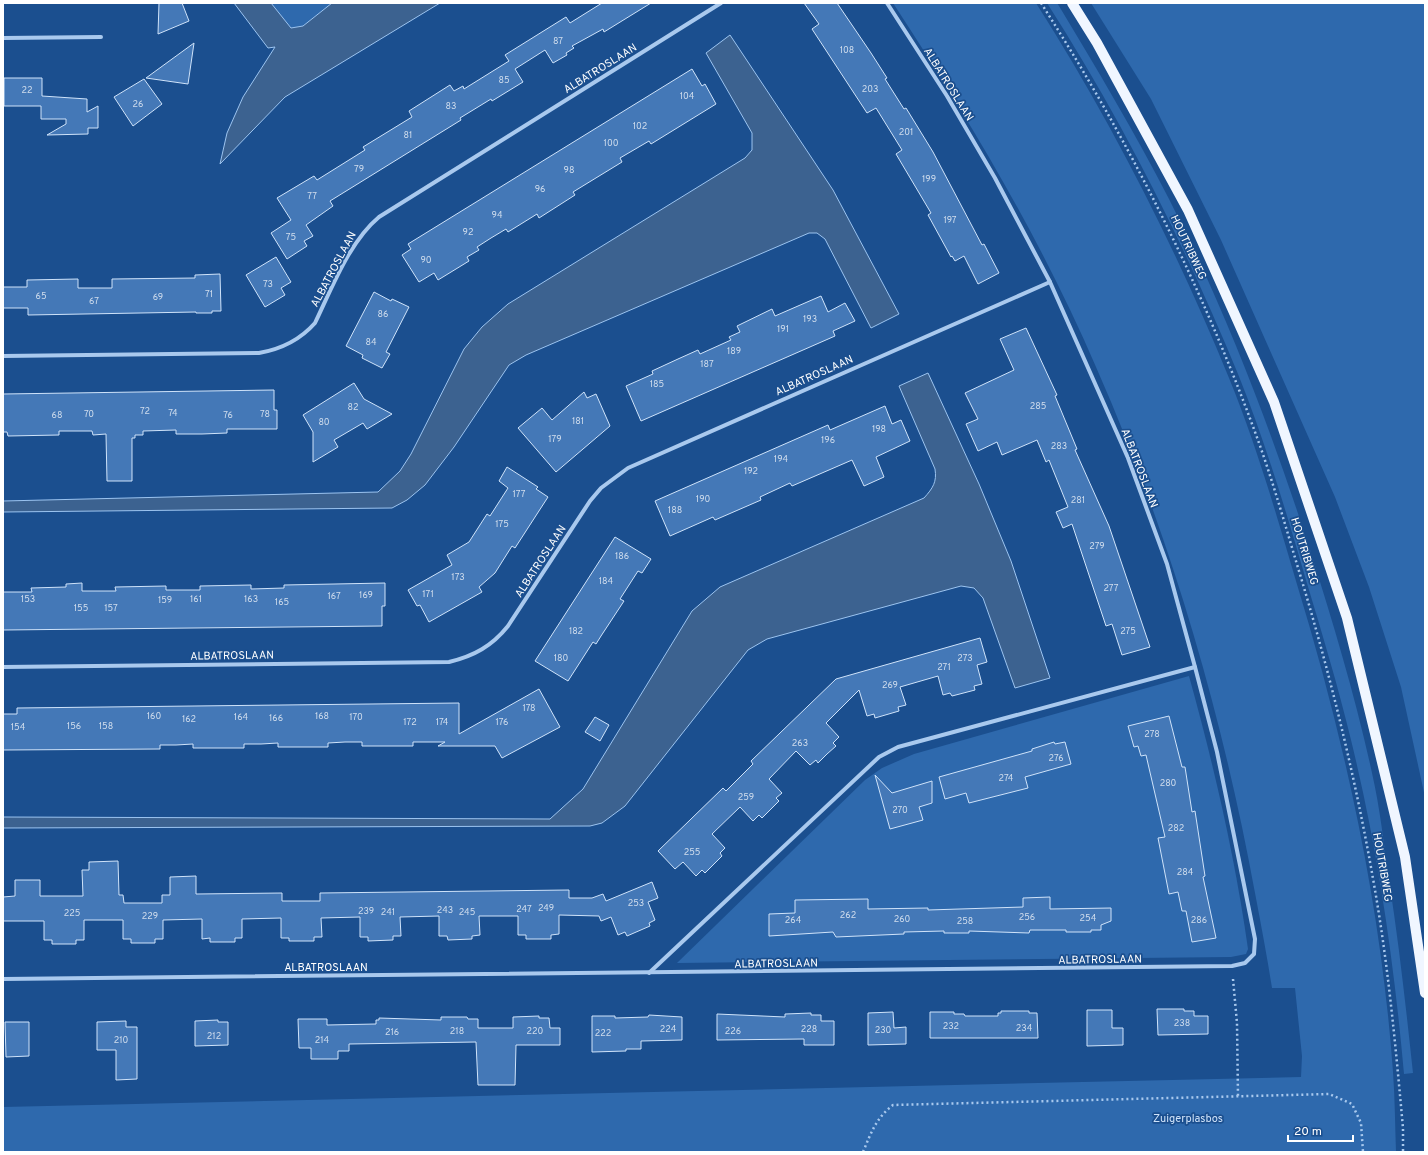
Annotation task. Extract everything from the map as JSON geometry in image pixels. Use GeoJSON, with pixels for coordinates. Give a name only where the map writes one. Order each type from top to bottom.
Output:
{"type":"FeatureCollection","features":[{"type":"Feature","properties":{"kind":"main road","name":"HOUTRIBWEG"},"geometry":{"type":"LineString","coordinates":[[1072,3],[1097,43],[1188,210],[1274,402],[1347,618],[1405,857],[1425,994]]}},
{"type":"Feature","properties":{"kind":"street","name":"ALBATROSLAAN"},"geometry":{"type":"LineString","coordinates":[[3,356],[259,353],[276,350],[290,344],[305,334],[315,323],[357,241],[368,226],[379,217],[721,3]]}},
{"type":"Feature","properties":{"kind":"street","name":"ALBATROSLAAN"},"geometry":{"type":"LineString","coordinates":[[3,979],[649,974],[1232,966],[1245,963],[1254,954],[1255,939],[1217,752],[1167,564],[1128,458],[1050,282],[992,171],[947,96],[886,3]]}},
{"type":"Feature","properties":{"kind":"street"},"geometry":{"type":"LineString","coordinates":[[3,38],[101,37]]}},
{"type":"Feature","properties":{"kind":"street","name":"ALBATROSLAAN"},"geometry":{"type":"LineString","coordinates":[[3,667],[449,662],[469,657],[498,638],[508,626],[590,502],[601,488],[628,468],[1050,282]]}},
{"type":"Feature","properties":{"kind":"street"},"geometry":{"type":"LineString","coordinates":[[649,974],[879,757],[898,747],[1195,667]]}},
{"type":"Feature","properties":{"kind":"path","name":"HOUTRIBWEG"},"geometry":{"type":"LineString","coordinates":[[1041,3],[1114,126],[1178,252],[1208,316],[1234,377],[1260,445],[1323,651],[1346,742],[1365,833],[1389,983],[1402,1121],[1403,1152]]}},
{"type":"Feature","properties":{"kind":"path"},"geometry":{"type":"LineString","coordinates":[[1232,966],[1238,1023],[1238,1097]]}},
{"type":"Feature","properties":{"kind":"path"},"geometry":{"type":"LineString","coordinates":[[863,1152],[874,1126],[882,1114],[893,1105],[1329,1094],[1352,1104],[1361,1123],[1363,1152]]}},
{"type":"Feature","properties":{"kind":"green space"},"geometry":{"type":"Polygon","coordinates":[[[271,3],[332,3],[303,26],[291,28],[271,3]]]}},
{"type":"Feature","properties":{"kind":"green space","name":"Zuigerplasbos"},"geometry":{"type":"Polygon","coordinates":[[[893,3],[1036,3],[1090,93],[1141,186],[1209,329],[1248,428],[1281,530],[1314,641],[1345,763],[1370,885],[1380,947],[1393,1072],[1396,1152],[3,1152],[3,1107],[1301,1077],[1302,1056],[1295,988],[1272,988],[1242,826],[1227,758],[1210,692],[1170,560],[1123,430],[1075,319],[1028,226],[976,135],[893,3]]]}},
{"type":"Feature","properties":{"kind":"green space"},"geometry":{"type":"Polygon","coordinates":[[[1047,3],[1057,3],[1059,6],[1102,77],[1169,199],[1229,329],[1281,463],[1320,580],[1359,718],[1375,786],[1396,928],[1413,1073],[1404,1074],[1384,906],[1361,781],[1341,700],[1324,640],[1266,450],[1248,399],[1218,326],[1151,184],[1101,92],[1047,3]]]}},
{"type":"Feature","properties":{"kind":"green space"},"geometry":{"type":"Polygon","coordinates":[[[1091,3],[1425,3],[1425,797],[1401,687],[1369,587],[1335,497],[1221,240],[1151,99],[1091,3]]]}},
{"type":"Feature","properties":{"kind":"green space"},"geometry":{"type":"Polygon","coordinates":[[[1189,676],[1215,778],[1237,880],[1248,949],[1246,954],[1231,957],[677,963],[865,780],[882,768],[914,754],[1189,676]]]}},
{"type":"Feature","properties":{"kind":"shaded area"},"geometry":{"type":"Polygon","coordinates":[[[234,3],[271,3],[291,28],[303,26],[332,3],[440,3],[285,97],[220,164],[227,133],[243,97],[275,47],[268,48],[234,3]]]}},
{"type":"Feature","properties":{"kind":"shaded area"},"geometry":{"type":"Polygon","coordinates":[[[730,35],[833,190],[899,314],[871,328],[825,239],[817,233],[809,233],[526,355],[509,365],[454,447],[425,485],[407,500],[392,508],[3,512],[3,501],[378,492],[400,471],[411,454],[464,349],[482,327],[508,304],[745,158],[752,150],[752,133],[706,53],[730,35]]]}},
{"type":"Feature","properties":{"kind":"shaded area"},"geometry":{"type":"Polygon","coordinates":[[[928,373],[979,484],[1011,561],[1050,678],[1015,688],[983,598],[974,588],[961,586],[767,639],[748,650],[625,806],[602,823],[590,826],[3,828],[3,817],[550,819],[583,789],[692,611],[720,587],[924,498],[932,488],[935,481],[935,469],[899,386],[928,373]]]}},
{"type":"Feature","properties":{"kind":"building"},"geometry":{"type":"Polygon","coordinates":[[[159,3],[182,3],[189,21],[158,34],[159,3]]]}},
{"type":"Feature","properties":{"kind":"building"},"geometry":{"type":"Polygon","coordinates":[[[602,3],[651,3],[604,32],[603,29],[572,46],[574,48],[566,53],[567,55],[553,63],[545,50],[515,69],[523,82],[460,118],[461,120],[330,201],[333,206],[306,225],[313,236],[304,241],[307,246],[287,259],[271,233],[291,220],[277,198],[314,176],[317,180],[365,150],[363,147],[412,117],[409,111],[450,85],[454,91],[463,86],[464,89],[509,61],[505,55],[566,17],[570,23],[602,3]]]}},
{"type":"Feature","properties":{"kind":"building"},"geometry":{"type":"Polygon","coordinates":[[[804,3],[837,3],[871,53],[887,78],[885,79],[904,109],[906,108],[933,152],[982,245],[984,244],[999,273],[978,284],[964,256],[955,261],[952,256],[951,257],[928,215],[931,213],[896,154],[902,150],[876,108],[867,113],[812,29],[819,24],[804,3]]]}},
{"type":"Feature","properties":{"kind":"building"},"geometry":{"type":"Polygon","coordinates":[[[194,43],[188,84],[146,78],[194,43]]]}},
{"type":"Feature","properties":{"kind":"building"},"geometry":{"type":"Polygon","coordinates":[[[692,69],[702,86],[705,84],[716,104],[651,144],[649,141],[620,158],[622,162],[573,192],[575,195],[539,218],[537,214],[508,232],[506,229],[491,238],[477,247],[479,250],[467,257],[469,261],[438,280],[434,273],[419,282],[402,255],[411,249],[408,244],[692,69]]]}},
{"type":"Feature","properties":{"kind":"building"},"geometry":{"type":"Polygon","coordinates":[[[4,78],[42,78],[42,96],[87,99],[87,112],[98,106],[98,128],[88,128],[88,134],[47,135],[66,124],[66,119],[41,119],[41,106],[4,106],[4,78]]]}},
{"type":"Feature","properties":{"kind":"building"},"geometry":{"type":"Polygon","coordinates":[[[144,79],[162,104],[133,126],[114,97],[144,79]]]}},
{"type":"Feature","properties":{"kind":"building"},"geometry":{"type":"Polygon","coordinates":[[[276,257],[291,282],[281,288],[285,295],[265,307],[246,275],[276,257]]]}},
{"type":"Feature","properties":{"kind":"building"},"geometry":{"type":"Polygon","coordinates":[[[220,274],[221,311],[212,311],[212,313],[28,315],[28,308],[3,308],[3,287],[27,287],[27,280],[78,279],[78,288],[112,288],[112,279],[195,278],[195,275],[220,274]]]}},
{"type":"Feature","properties":{"kind":"building"},"geometry":{"type":"Polygon","coordinates":[[[374,292],[391,301],[392,299],[409,307],[386,352],[390,354],[382,368],[362,358],[363,355],[346,346],[374,292]]]}},
{"type":"Feature","properties":{"kind":"building"},"geometry":{"type":"Polygon","coordinates":[[[821,296],[828,312],[845,303],[855,321],[833,331],[835,336],[641,421],[626,386],[653,374],[652,371],[698,350],[700,354],[731,340],[729,337],[740,332],[737,326],[772,309],[775,316],[821,296]]]}},
{"type":"Feature","properties":{"kind":"building"},"geometry":{"type":"Polygon","coordinates":[[[1026,328],[1057,395],[1055,396],[1077,449],[1075,450],[1109,526],[1150,647],[1122,655],[1112,624],[1106,626],[1072,524],[1063,528],[1056,512],[1068,507],[1049,460],[1046,462],[1037,440],[1002,455],[997,442],[978,451],[966,424],[978,419],[965,393],[1014,370],[1000,339],[1026,328]]]}},
{"type":"Feature","properties":{"kind":"building"},"geometry":{"type":"Polygon","coordinates":[[[354,383],[364,399],[392,414],[367,429],[363,423],[334,440],[338,447],[313,462],[313,432],[303,415],[354,383]]]}},
{"type":"Feature","properties":{"kind":"building"},"geometry":{"type":"Polygon","coordinates":[[[274,390],[274,410],[277,410],[277,429],[227,429],[227,433],[202,434],[176,434],[176,430],[143,431],[143,435],[135,435],[135,438],[132,438],[132,481],[107,481],[106,434],[93,435],[92,431],[59,431],[59,435],[8,436],[7,432],[3,432],[3,394],[274,390]]]}},
{"type":"Feature","properties":{"kind":"building"},"geometry":{"type":"Polygon","coordinates":[[[584,392],[587,398],[596,394],[610,426],[556,472],[518,428],[542,408],[552,420],[584,392]]]}},
{"type":"Feature","properties":{"kind":"building"},"geometry":{"type":"Polygon","coordinates":[[[885,406],[892,424],[901,420],[910,441],[876,457],[884,477],[864,486],[852,460],[792,486],[790,483],[760,497],[761,500],[715,520],[713,517],[670,536],[655,501],[828,425],[830,430],[885,406]]]}},
{"type":"Feature","properties":{"kind":"building"},"geometry":{"type":"Polygon","coordinates":[[[507,467],[538,487],[536,489],[548,497],[515,548],[512,546],[495,573],[479,587],[482,592],[429,622],[420,605],[417,606],[408,590],[452,565],[447,555],[469,542],[487,514],[490,516],[508,488],[499,481],[507,467]]]}},
{"type":"Feature","properties":{"kind":"building"},"geometry":{"type":"Polygon","coordinates":[[[615,537],[651,559],[642,573],[638,571],[620,599],[624,601],[596,644],[593,642],[568,681],[535,661],[615,537]]]}},
{"type":"Feature","properties":{"kind":"building"},"geometry":{"type":"Polygon","coordinates":[[[82,583],[82,591],[116,591],[115,587],[166,586],[166,590],[200,590],[200,586],[251,585],[251,589],[284,588],[284,585],[385,583],[385,606],[382,606],[382,626],[3,630],[3,592],[32,592],[31,588],[66,587],[66,584],[82,583]]]}},
{"type":"Feature","properties":{"kind":"building"},"geometry":{"type":"Polygon","coordinates":[[[980,638],[987,662],[977,665],[982,684],[974,686],[975,690],[952,696],[950,693],[943,695],[938,676],[900,687],[906,705],[898,707],[899,711],[875,718],[874,714],[867,716],[859,690],[826,723],[839,737],[833,743],[836,746],[818,763],[816,760],[810,765],[796,751],[769,779],[782,793],[776,798],[779,801],[762,818],[759,815],[753,821],[740,807],[712,834],[725,848],[720,853],[722,856],[705,873],[702,870],[696,876],[683,862],[675,869],[658,851],[723,788],[726,791],[753,764],[751,761],[836,679],[980,638]]]}},
{"type":"Feature","properties":{"kind":"building"},"geometry":{"type":"Polygon","coordinates":[[[539,689],[560,727],[502,758],[495,746],[438,746],[445,742],[413,742],[413,746],[362,746],[362,742],[345,742],[328,743],[328,747],[278,747],[278,743],[244,744],[244,748],[193,748],[193,744],[160,745],[160,749],[3,750],[3,714],[17,714],[17,708],[459,703],[459,734],[539,689]]]}},
{"type":"Feature","properties":{"kind":"building"},"geometry":{"type":"Polygon","coordinates":[[[1169,716],[1182,767],[1185,767],[1192,812],[1195,811],[1205,876],[1203,877],[1216,938],[1192,942],[1186,911],[1182,911],[1178,892],[1169,894],[1158,838],[1165,837],[1146,755],[1141,756],[1138,746],[1134,747],[1128,726],[1169,716]]]}},
{"type":"Feature","properties":{"kind":"building"},"geometry":{"type":"Polygon","coordinates":[[[595,717],[609,725],[600,741],[585,732],[595,717]]]}},
{"type":"Feature","properties":{"kind":"building"},"geometry":{"type":"Polygon","coordinates":[[[1054,742],[1055,744],[1065,742],[1071,764],[1025,777],[1028,788],[969,803],[966,793],[945,799],[939,777],[1032,751],[1032,749],[1054,742]]]}},
{"type":"Feature","properties":{"kind":"building"},"geometry":{"type":"Polygon","coordinates":[[[875,775],[892,793],[932,781],[932,803],[919,807],[923,820],[890,829],[875,775]]]}},
{"type":"Feature","properties":{"kind":"building"},"geometry":{"type":"Polygon","coordinates":[[[118,861],[119,895],[123,895],[124,903],[162,903],[162,895],[170,895],[170,877],[196,876],[196,894],[282,893],[282,901],[320,901],[320,893],[569,890],[569,898],[592,898],[603,894],[606,901],[652,882],[658,898],[648,902],[655,920],[649,923],[650,926],[627,936],[625,932],[618,935],[611,917],[601,921],[599,916],[559,915],[559,934],[551,935],[551,939],[526,939],[526,935],[518,935],[518,916],[479,916],[480,935],[472,936],[472,939],[448,940],[447,936],[439,936],[439,916],[400,917],[401,936],[393,936],[393,940],[368,941],[368,937],[360,937],[360,917],[321,918],[322,937],[314,937],[314,941],[289,941],[289,938],[281,938],[281,918],[242,919],[242,938],[235,938],[235,942],[210,942],[210,938],[202,939],[202,919],[163,920],[163,939],[155,939],[155,943],[131,943],[131,939],[123,939],[123,920],[84,920],[84,940],[76,940],[76,944],[52,944],[52,940],[44,940],[44,921],[3,921],[3,897],[15,896],[15,880],[40,880],[40,896],[83,896],[82,870],[89,870],[89,862],[118,861]]]}},
{"type":"Feature","properties":{"kind":"building"},"geometry":{"type":"Polygon","coordinates":[[[1050,897],[1050,909],[1111,908],[1111,921],[1101,925],[1101,930],[1091,930],[1091,932],[1030,930],[1029,933],[969,931],[969,933],[944,933],[944,931],[904,932],[904,934],[836,937],[833,932],[769,936],[769,914],[795,913],[795,900],[868,899],[868,909],[928,908],[928,910],[1023,907],[1023,898],[1050,897]]]}},
{"type":"Feature","properties":{"kind":"building"},"geometry":{"type":"Polygon","coordinates":[[[1157,1009],[1184,1009],[1184,1011],[1194,1011],[1194,1016],[1208,1016],[1208,1034],[1158,1035],[1157,1009]]]}},
{"type":"Feature","properties":{"kind":"building"},"geometry":{"type":"Polygon","coordinates":[[[1087,1010],[1112,1010],[1112,1028],[1123,1028],[1123,1045],[1087,1046],[1087,1010]]]}},
{"type":"Feature","properties":{"kind":"building"},"geometry":{"type":"Polygon","coordinates":[[[1001,1011],[1029,1011],[1029,1013],[1037,1013],[1038,1038],[930,1038],[930,1012],[954,1012],[954,1014],[964,1014],[965,1016],[998,1016],[998,1013],[1001,1013],[1001,1011]]]}},
{"type":"Feature","properties":{"kind":"building"},"geometry":{"type":"Polygon","coordinates":[[[893,1012],[894,1028],[906,1027],[906,1044],[868,1045],[868,1013],[893,1012]]]}},
{"type":"Feature","properties":{"kind":"building"},"geometry":{"type":"Polygon","coordinates":[[[811,1013],[811,1015],[821,1015],[821,1021],[834,1021],[834,1045],[804,1045],[804,1039],[717,1040],[717,1014],[785,1017],[785,1014],[811,1013]]]}},
{"type":"Feature","properties":{"kind":"building"},"geometry":{"type":"Polygon","coordinates":[[[649,1015],[682,1017],[682,1040],[641,1041],[641,1049],[592,1052],[592,1016],[615,1016],[615,1018],[648,1017],[649,1015]]]}},
{"type":"Feature","properties":{"kind":"building"},"geometry":{"type":"Polygon","coordinates":[[[539,1016],[539,1018],[549,1018],[550,1028],[560,1028],[560,1045],[516,1045],[515,1085],[478,1085],[476,1042],[349,1044],[349,1051],[338,1051],[338,1059],[311,1059],[311,1048],[299,1048],[298,1019],[327,1019],[327,1025],[376,1024],[376,1020],[379,1020],[379,1018],[441,1020],[441,1017],[467,1017],[468,1019],[478,1019],[478,1028],[513,1028],[513,1017],[539,1016]]]}},
{"type":"Feature","properties":{"kind":"building"},"geometry":{"type":"Polygon","coordinates":[[[218,1020],[218,1022],[228,1022],[228,1045],[195,1046],[195,1021],[218,1020]]]}},
{"type":"Feature","properties":{"kind":"building"},"geometry":{"type":"Polygon","coordinates":[[[126,1021],[126,1027],[137,1027],[137,1079],[116,1080],[116,1050],[97,1050],[97,1022],[126,1021]]]}},
{"type":"Feature","properties":{"kind":"building"},"geometry":{"type":"Polygon","coordinates":[[[5,1022],[29,1022],[29,1056],[6,1057],[5,1022]]]}}]}
